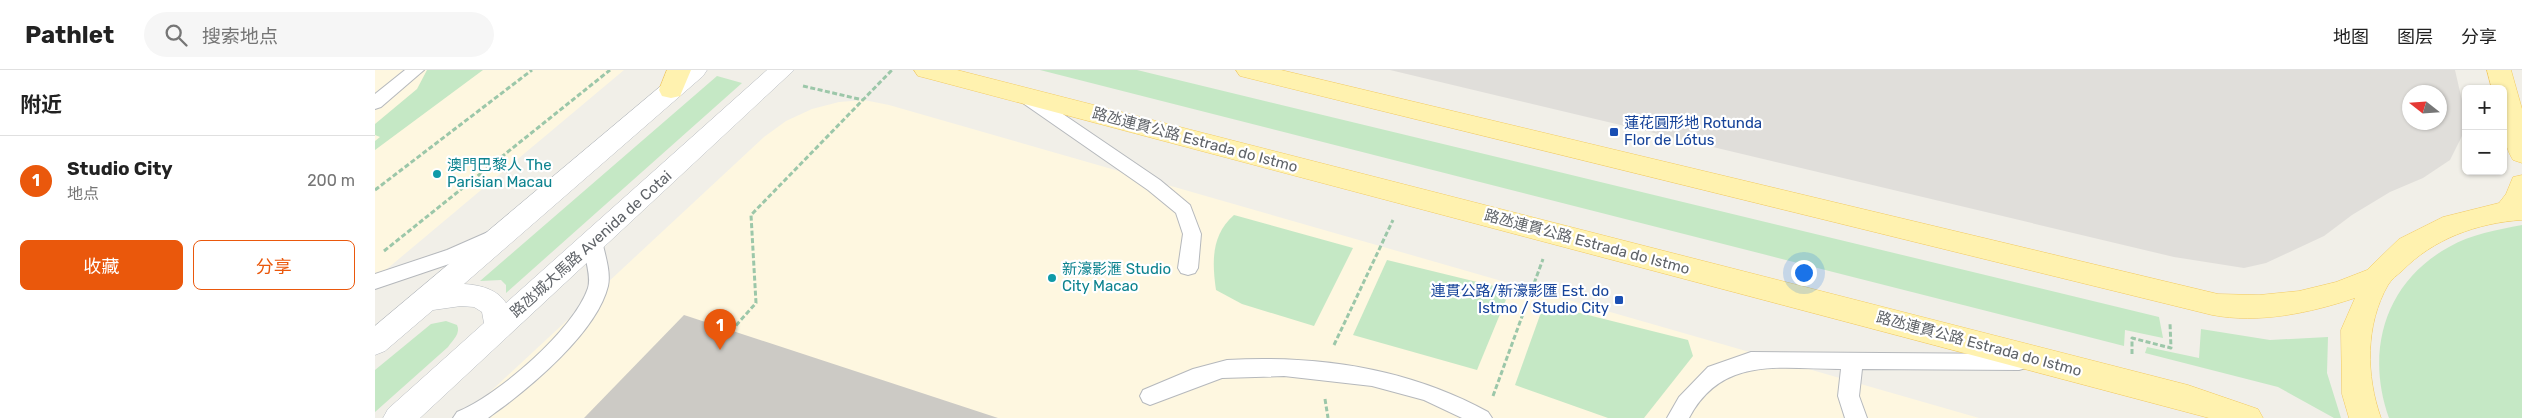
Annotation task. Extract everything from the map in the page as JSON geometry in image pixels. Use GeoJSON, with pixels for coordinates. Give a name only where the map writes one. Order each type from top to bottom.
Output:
{"type":"FeatureCollection","features":[{"type":"Feature","properties":{"kind":"main road","name":"路氹連貫公路 Estrada do Istmo"},"geometry":{"type":"LineString","coordinates":[[926,70],[2188,398],[2247,418]]}},
{"type":"Feature","properties":{"kind":"main road"},"geometry":{"type":"LineString","coordinates":[[1248,70],[2219,305],[2254,306],[2297,303],[2327,297],[2377,278]]}},
{"type":"Feature","properties":{"kind":"main road"},"geometry":{"type":"LineString","coordinates":[[2499,70],[2522,154]]}},
{"type":"Feature","properties":{"kind":"main road"},"geometry":{"type":"LineString","coordinates":[[2365,418],[2357,394],[2356,330],[2377,278],[2409,246],[2453,224],[2515,210],[2522,184]]}},
{"type":"Feature","properties":{"kind":"street"},"geometry":{"type":"LineString","coordinates":[[375,342],[513,226],[675,80],[695,70]]}},
{"type":"Feature","properties":{"kind":"street","name":"路氹城大馬路 Avenida de Cotai"},"geometry":{"type":"LineString","coordinates":[[399,418],[777,74]]}},
{"type":"Feature","properties":{"kind":"street"},"geometry":{"type":"LineString","coordinates":[[423,301],[455,294],[484,299],[495,308],[498,314],[499,328]]}},
{"type":"Feature","properties":{"kind":"lane"},"geometry":{"type":"LineString","coordinates":[[375,103],[416,70]]}},
{"type":"Feature","properties":{"kind":"lane"},"geometry":{"type":"LineString","coordinates":[[1023,95],[1154,185],[1184,210],[1192,234],[1188,268]]}},
{"type":"Feature","properties":{"kind":"lane"},"geometry":{"type":"LineString","coordinates":[[375,282],[454,254],[513,226]]}},
{"type":"Feature","properties":{"kind":"lane"},"geometry":{"type":"LineString","coordinates":[[464,418],[484,410],[515,387],[571,331],[588,311],[599,286],[593,242]]}},
{"type":"Feature","properties":{"kind":"lane"},"geometry":{"type":"LineString","coordinates":[[1678,418],[1686,402],[1715,373],[1751,360],[2048,362]]}},
{"type":"Feature","properties":{"kind":"lane"},"geometry":{"type":"LineString","coordinates":[[1854,360],[1847,382],[1850,407],[1856,418]]}},
{"type":"Feature","properties":{"kind":"lane"},"geometry":{"type":"LineString","coordinates":[[1150,396],[1219,369],[1278,368],[1349,373],[1407,387],[1466,408],[1486,410]]}},
{"type":"Feature","properties":{"kind":"path"},"geometry":{"type":"LineString","coordinates":[[375,190],[532,70]]}},
{"type":"Feature","properties":{"kind":"path"},"geometry":{"type":"LineString","coordinates":[[380,255],[610,70]]}},
{"type":"Feature","properties":{"kind":"path"},"geometry":{"type":"LineString","coordinates":[[731,331],[756,303],[751,215],[892,70]]}},
{"type":"Feature","properties":{"kind":"path"},"geometry":{"type":"LineString","coordinates":[[777,74],[863,100]]}},
{"type":"Feature","properties":{"kind":"path"},"geometry":{"type":"LineString","coordinates":[[1351,308],[1405,194]]}},
{"type":"Feature","properties":{"kind":"path"},"geometry":{"type":"LineString","coordinates":[[1486,410],[1553,233]]}},
{"type":"Feature","properties":{"kind":"path"},"geometry":{"type":"LineString","coordinates":[[2132,384],[2133,338],[2171,348],[2169,294]]}},
{"type":"Feature","properties":{"kind":"shaded area","name":"澳門巴黎人 The Parisian Macau"},"geometry":{"type":"Polygon","coordinates":[[[375,70],[624,70],[375,279],[375,70]]]}},
{"type":"Feature","properties":{"kind":"shaded area"},"geometry":{"type":"Polygon","coordinates":[[[1390,70],[2455,70],[2462,101],[2462,136],[2450,160],[2423,178],[2390,192],[2352,215],[2324,236],[2266,263],[2244,268],[2174,257],[1390,70]]]}},
{"type":"Feature","properties":{"kind":"shaded area","name":"新濠影滙 Studio City Macao"},"geometry":{"type":"Polygon","coordinates":[[[864,100],[889,105],[1979,418],[462,418],[764,137],[786,121],[812,109],[839,102],[864,100]]]}},
{"type":"Feature","properties":{"kind":"green space"},"geometry":{"type":"Polygon","coordinates":[[[427,70],[483,70],[375,150],[375,141],[380,137],[375,135],[375,124],[417,89],[427,70]]]}},
{"type":"Feature","properties":{"kind":"green space"},"geometry":{"type":"Polygon","coordinates":[[[1040,70],[1137,70],[2159,317],[2163,338],[2125,330],[2124,346],[1040,70]]]}},
{"type":"Feature","properties":{"kind":"green space"},"geometry":{"type":"Polygon","coordinates":[[[717,76],[742,83],[506,293],[506,285],[501,280],[480,281],[717,76]]]}},
{"type":"Feature","properties":{"kind":"green space"},"geometry":{"type":"Polygon","coordinates":[[[1234,215],[1353,248],[1314,326],[1242,304],[1216,290],[1214,259],[1217,240],[1226,223],[1234,215]]]}},
{"type":"Feature","properties":{"kind":"green space"},"geometry":{"type":"Polygon","coordinates":[[[2522,225],[2522,418],[2389,418],[2382,393],[2379,368],[2381,344],[2386,320],[2396,299],[2409,279],[2427,262],[2457,243],[2475,236],[2522,225]]]}},
{"type":"Feature","properties":{"kind":"green space"},"geometry":{"type":"Polygon","coordinates":[[[1387,260],[1510,290],[1477,370],[1353,335],[1387,260]]]}},
{"type":"Feature","properties":{"kind":"green space"},"geometry":{"type":"Polygon","coordinates":[[[1544,304],[1688,340],[1693,356],[1644,418],[1608,418],[1515,385],[1544,304]]]}},
{"type":"Feature","properties":{"kind":"green space"},"geometry":{"type":"Polygon","coordinates":[[[446,321],[457,325],[458,328],[456,336],[448,347],[375,412],[375,370],[431,324],[446,321]]]}},
{"type":"Feature","properties":{"kind":"green space"},"geometry":{"type":"Polygon","coordinates":[[[2201,329],[2270,340],[2328,337],[2327,373],[2341,418],[2334,418],[2278,387],[2145,353],[2147,347],[2199,358],[2201,329]]]}},
{"type":"Feature","properties":{"kind":"building"},"geometry":{"type":"Polygon","coordinates":[[[684,315],[998,418],[584,418],[684,315]]]}},
{"type":"Feature","properties":{"kind":"place","name":"蓮花圓形地 Rotunda Flor de Lótus"},"geometry":{"type":"Point","coordinates":[1614,132]}},
{"type":"Feature","properties":{"kind":"place","name":"澳門巴黎人 The Parisian Macau"},"geometry":{"type":"Point","coordinates":[437,174]}},
{"type":"Feature","properties":{"kind":"place","name":"新濠影滙 Studio City Macao"},"geometry":{"type":"Point","coordinates":[1052,278]}},
{"type":"Feature","properties":{"kind":"place","name":"連貫公路/新濠影匯 Est. do Istmo / Studio City"},"geometry":{"type":"Point","coordinates":[1619,300]}},
{"type":"Feature","properties":{"kind":"place","name":"Studio City"},"geometry":{"type":"Point","coordinates":[720,350]}}]}
